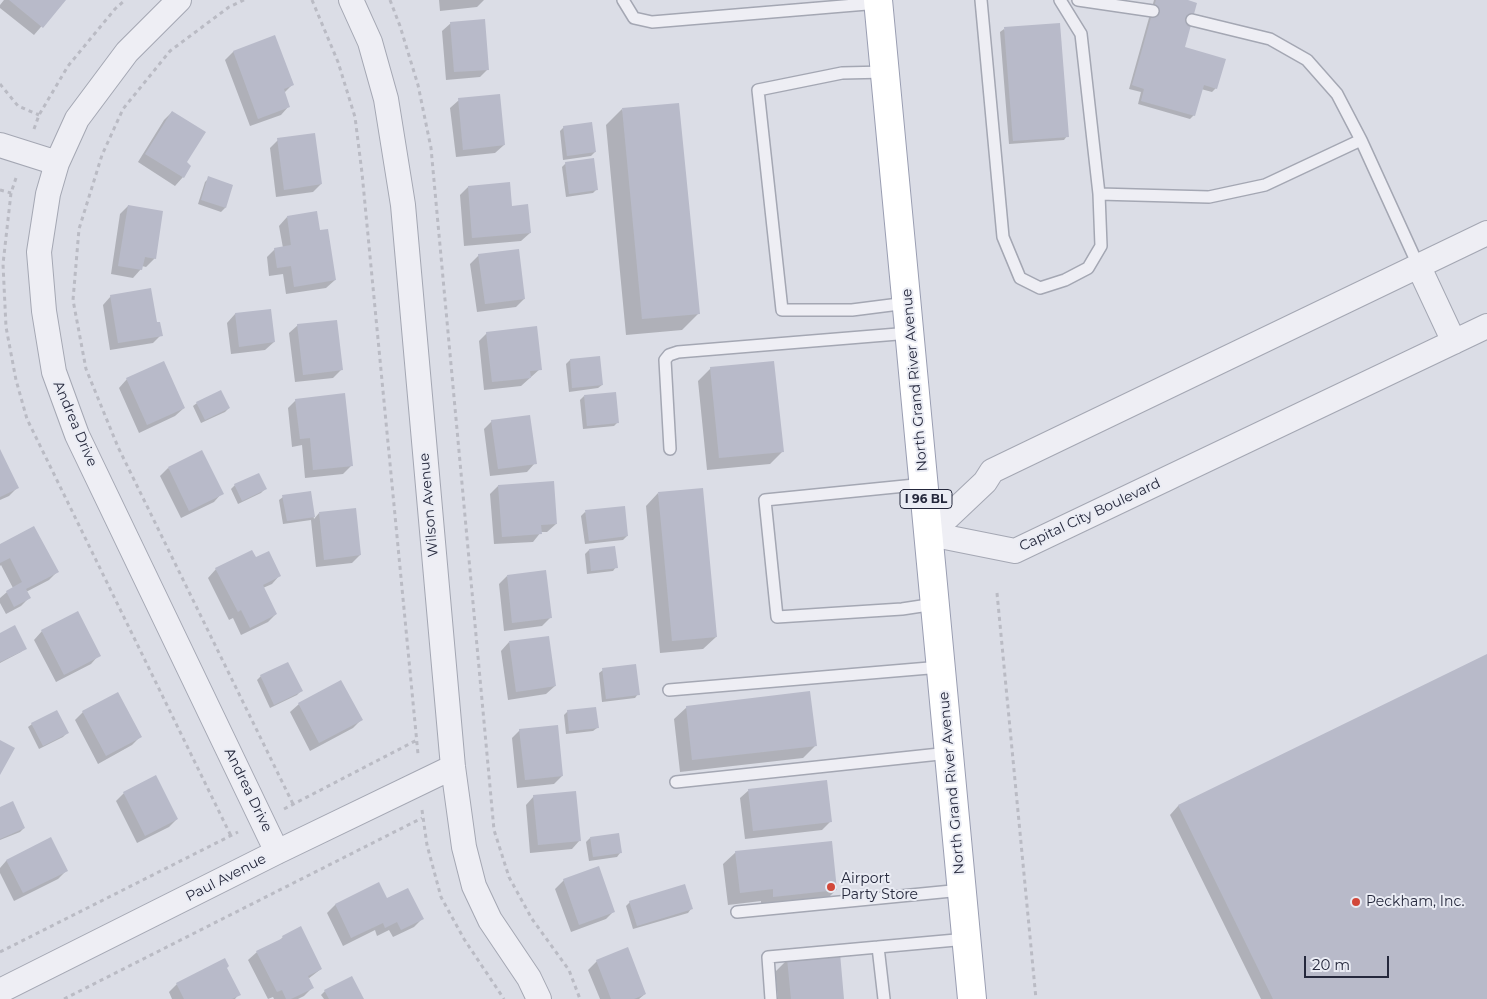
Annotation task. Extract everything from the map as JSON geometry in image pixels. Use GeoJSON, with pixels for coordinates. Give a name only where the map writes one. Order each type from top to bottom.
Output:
{"type":"FeatureCollection","features":[{"type":"Feature","properties":{"kind":"main road","name":"North Grand River Avenue"},"geometry":{"type":"LineString","coordinates":[[878,2],[930,534],[972,999]]}},
{"type":"Feature","properties":{"kind":"street","name":"Andrea Drive"},"geometry":{"type":"LineString","coordinates":[[179,0],[127,52],[77,119],[57,163],[48,194],[39,252],[44,311],[54,372],[77,435],[277,852]]}},
{"type":"Feature","properties":{"kind":"street","name":"Wilson Avenue"},"geometry":{"type":"LineString","coordinates":[[351,0],[370,42],[386,99],[403,205],[453,767],[464,847],[474,886],[490,920],[528,978],[539,999]]}},
{"type":"Feature","properties":{"kind":"street"},"geometry":{"type":"LineString","coordinates":[[0,145],[57,163]]}},
{"type":"Feature","properties":{"kind":"street"},"geometry":{"type":"LineString","coordinates":[[930,534],[985,482],[992,471],[1487,233]]}},
{"type":"Feature","properties":{"kind":"street"},"geometry":{"type":"LineString","coordinates":[[1418,265],[1454,342]]}},
{"type":"Feature","properties":{"kind":"street","name":"Capital City Boulevard"},"geometry":{"type":"LineString","coordinates":[[930,534],[1015,550],[1487,326]]}},
{"type":"Feature","properties":{"kind":"street","name":"Paul Avenue"},"geometry":{"type":"LineString","coordinates":[[0,991],[277,852],[453,767]]}},
{"type":"Feature","properties":{"kind":"lane"},"geometry":{"type":"LineString","coordinates":[[623,0],[634,18],[652,22],[878,2]]}},
{"type":"Feature","properties":{"kind":"lane"},"geometry":{"type":"LineString","coordinates":[[981,0],[1003,236],[1020,278],[1040,288],[1065,280],[1088,268],[1101,246],[1099,194],[1081,34],[1060,0]]}},
{"type":"Feature","properties":{"kind":"lane"},"geometry":{"type":"LineString","coordinates":[[1078,0],[1153,10]]}},
{"type":"Feature","properties":{"kind":"lane"},"geometry":{"type":"LineString","coordinates":[[1192,20],[1270,39],[1307,60],[1337,94],[1362,140],[1418,265]]}},
{"type":"Feature","properties":{"kind":"lane"},"geometry":{"type":"LineString","coordinates":[[886,72],[842,73],[758,90],[782,310],[852,310],[908,303]]}},
{"type":"Feature","properties":{"kind":"lane"},"geometry":{"type":"LineString","coordinates":[[1099,194],[1209,197],[1265,185],[1362,140]]}},
{"type":"Feature","properties":{"kind":"lane"},"geometry":{"type":"LineString","coordinates":[[670,448],[665,360],[669,355],[678,352],[910,333]]}},
{"type":"Feature","properties":{"kind":"lane"},"geometry":{"type":"LineString","coordinates":[[925,484],[765,500],[777,617],[902,609],[935,604]]}},
{"type":"Feature","properties":{"kind":"lane"},"geometry":{"type":"LineString","coordinates":[[669,690],[941,667]]}},
{"type":"Feature","properties":{"kind":"lane"},"geometry":{"type":"LineString","coordinates":[[676,782],[949,753]]}},
{"type":"Feature","properties":{"kind":"lane"},"geometry":{"type":"LineString","coordinates":[[737,912],[962,890]]}},
{"type":"Feature","properties":{"kind":"lane"},"geometry":{"type":"LineString","coordinates":[[771,999],[768,957],[967,939]]}},
{"type":"Feature","properties":{"kind":"lane"},"geometry":{"type":"LineString","coordinates":[[878,947],[884,999]]}},
{"type":"Feature","properties":{"kind":"path"},"geometry":{"type":"LineString","coordinates":[[244,0],[230,7],[170,50],[123,109],[102,155],[79,229],[73,300],[86,368],[118,447],[293,804]]}},
{"type":"Feature","properties":{"kind":"path"},"geometry":{"type":"LineString","coordinates":[[312,0],[338,62],[355,117],[417,740],[422,818],[441,897],[464,938],[504,999]]}},
{"type":"Feature","properties":{"kind":"path"},"geometry":{"type":"LineString","coordinates":[[390,0],[418,85],[431,148],[494,830],[508,877],[532,919],[569,970],[580,999]]}},
{"type":"Feature","properties":{"kind":"path"},"geometry":{"type":"LineString","coordinates":[[0,84],[18,106],[39,115]]}},
{"type":"Feature","properties":{"kind":"path"},"geometry":{"type":"LineString","coordinates":[[0,190],[11,193]]}},
{"type":"Feature","properties":{"kind":"path"},"geometry":{"type":"LineString","coordinates":[[997,593],[1036,999]]}},
{"type":"Feature","properties":{"kind":"path"},"geometry":{"type":"LineString","coordinates":[[0,952],[417,740]]}},
{"type":"Feature","properties":{"kind":"path"},"geometry":{"type":"LineString","coordinates":[[64,999],[422,818]]}},
{"type":"Feature","properties":{"kind":"building"},"geometry":{"type":"Polygon","coordinates":[[[9,0],[66,0],[43,28],[9,0]]]}},
{"type":"Feature","properties":{"kind":"building"},"geometry":{"type":"Polygon","coordinates":[[[1156,0],[1188,0],[1197,3],[1185,47],[1226,59],[1217,89],[1204,85],[1195,116],[1141,101],[1144,89],[1132,85],[1156,0]]]}},
{"type":"Feature","properties":{"kind":"building"},"geometry":{"type":"Polygon","coordinates":[[[485,19],[489,70],[454,72],[450,22],[485,19]]]}},
{"type":"Feature","properties":{"kind":"building"},"geometry":{"type":"Polygon","coordinates":[[[1060,23],[1069,137],[1013,141],[1004,27],[1060,23]]]}},
{"type":"Feature","properties":{"kind":"building"},"geometry":{"type":"Polygon","coordinates":[[[275,35],[294,85],[284,89],[290,107],[258,119],[233,51],[275,35]]]}},
{"type":"Feature","properties":{"kind":"building"},"geometry":{"type":"Polygon","coordinates":[[[500,94],[505,145],[463,150],[458,98],[500,94]]]}},
{"type":"Feature","properties":{"kind":"building"},"geometry":{"type":"Polygon","coordinates":[[[679,103],[700,314],[642,319],[622,108],[679,103]]]}},
{"type":"Feature","properties":{"kind":"building"},"geometry":{"type":"Polygon","coordinates":[[[172,111],[206,132],[187,162],[191,166],[184,178],[145,154],[172,111]]]}},
{"type":"Feature","properties":{"kind":"building"},"geometry":{"type":"Polygon","coordinates":[[[592,122],[596,152],[567,156],[563,126],[592,122]]]}},
{"type":"Feature","properties":{"kind":"building"},"geometry":{"type":"Polygon","coordinates":[[[315,133],[322,184],[284,190],[277,138],[315,133]]]}},
{"type":"Feature","properties":{"kind":"building"},"geometry":{"type":"Polygon","coordinates":[[[594,158],[598,190],[569,194],[565,162],[594,158]]]}},
{"type":"Feature","properties":{"kind":"building"},"geometry":{"type":"Polygon","coordinates":[[[208,176],[233,185],[226,208],[201,200],[208,176]]]}},
{"type":"Feature","properties":{"kind":"building"},"geometry":{"type":"Polygon","coordinates":[[[510,182],[512,206],[528,204],[531,233],[472,238],[468,186],[510,182]]]}},
{"type":"Feature","properties":{"kind":"building"},"geometry":{"type":"Polygon","coordinates":[[[128,205],[163,211],[156,259],[145,257],[142,270],[118,266],[128,205]]]}},
{"type":"Feature","properties":{"kind":"building"},"geometry":{"type":"Polygon","coordinates":[[[317,211],[320,230],[328,229],[336,280],[294,287],[291,266],[277,268],[274,248],[291,245],[287,216],[317,211]]]}},
{"type":"Feature","properties":{"kind":"building"},"geometry":{"type":"Polygon","coordinates":[[[519,249],[525,299],[485,304],[478,254],[519,249]]]}},
{"type":"Feature","properties":{"kind":"building"},"geometry":{"type":"Polygon","coordinates":[[[151,288],[157,322],[160,322],[163,336],[118,343],[110,295],[151,288]]]}},
{"type":"Feature","properties":{"kind":"building"},"geometry":{"type":"Polygon","coordinates":[[[271,309],[275,342],[239,347],[235,313],[271,309]]]}},
{"type":"Feature","properties":{"kind":"building"},"geometry":{"type":"Polygon","coordinates":[[[337,320],[343,370],[303,375],[297,324],[337,320]]]}},
{"type":"Feature","properties":{"kind":"building"},"geometry":{"type":"Polygon","coordinates":[[[537,326],[542,370],[530,371],[531,378],[492,382],[486,332],[537,326]]]}},
{"type":"Feature","properties":{"kind":"building"},"geometry":{"type":"Polygon","coordinates":[[[600,356],[603,385],[572,388],[570,359],[600,356]]]}},
{"type":"Feature","properties":{"kind":"building"},"geometry":{"type":"Polygon","coordinates":[[[164,361],[185,408],[147,425],[126,378],[164,361]]]}},
{"type":"Feature","properties":{"kind":"building"},"geometry":{"type":"Polygon","coordinates":[[[774,361],[784,452],[719,458],[710,367],[774,361]]]}},
{"type":"Feature","properties":{"kind":"building"},"geometry":{"type":"Polygon","coordinates":[[[221,390],[230,408],[205,420],[196,402],[221,390]]]}},
{"type":"Feature","properties":{"kind":"building"},"geometry":{"type":"Polygon","coordinates":[[[616,392],[619,423],[587,426],[584,395],[616,392]]]}},
{"type":"Feature","properties":{"kind":"building"},"geometry":{"type":"Polygon","coordinates":[[[345,393],[353,466],[313,470],[310,438],[300,439],[295,399],[345,393]]]}},
{"type":"Feature","properties":{"kind":"building"},"geometry":{"type":"Polygon","coordinates":[[[530,415],[537,464],[498,469],[491,420],[530,415]]]}},
{"type":"Feature","properties":{"kind":"building"},"geometry":{"type":"Polygon","coordinates":[[[0,449],[19,488],[0,497],[0,449]]]}},
{"type":"Feature","properties":{"kind":"building"},"geometry":{"type":"Polygon","coordinates":[[[202,450],[224,494],[189,511],[168,467],[202,450]]]}},
{"type":"Feature","properties":{"kind":"building"},"geometry":{"type":"Polygon","coordinates":[[[259,473],[267,489],[242,501],[234,484],[259,473]]]}},
{"type":"Feature","properties":{"kind":"building"},"geometry":{"type":"Polygon","coordinates":[[[554,481],[557,524],[541,525],[542,534],[502,537],[498,485],[554,481]]]}},
{"type":"Feature","properties":{"kind":"building"},"geometry":{"type":"Polygon","coordinates":[[[703,488],[717,637],[672,641],[658,492],[703,488]]]}},
{"type":"Feature","properties":{"kind":"building"},"geometry":{"type":"Polygon","coordinates":[[[311,491],[315,517],[287,521],[282,495],[311,491]]]}},
{"type":"Feature","properties":{"kind":"building"},"geometry":{"type":"Polygon","coordinates":[[[625,506],[628,536],[589,541],[585,510],[625,506]]]}},
{"type":"Feature","properties":{"kind":"building"},"geometry":{"type":"Polygon","coordinates":[[[356,508],[361,555],[324,560],[319,512],[356,508]]]}},
{"type":"Feature","properties":{"kind":"building"},"geometry":{"type":"Polygon","coordinates":[[[34,526],[59,572],[26,589],[31,598],[14,607],[6,591],[22,582],[10,558],[0,563],[0,544],[34,526]]]}},
{"type":"Feature","properties":{"kind":"building"},"geometry":{"type":"Polygon","coordinates":[[[615,546],[618,568],[591,571],[589,549],[615,546]]]}},
{"type":"Feature","properties":{"kind":"building"},"geometry":{"type":"Polygon","coordinates":[[[252,550],[256,557],[269,551],[281,576],[263,585],[277,614],[250,628],[241,610],[238,612],[215,568],[252,550]]]}},
{"type":"Feature","properties":{"kind":"building"},"geometry":{"type":"Polygon","coordinates":[[[546,570],[552,618],[512,623],[507,575],[546,570]]]}},
{"type":"Feature","properties":{"kind":"building"},"geometry":{"type":"Polygon","coordinates":[[[78,611],[101,656],[64,675],[41,630],[78,611]]]}},
{"type":"Feature","properties":{"kind":"building"},"geometry":{"type":"Polygon","coordinates":[[[15,625],[27,649],[0,662],[0,633],[15,625]]]}},
{"type":"Feature","properties":{"kind":"building"},"geometry":{"type":"Polygon","coordinates":[[[549,636],[556,686],[516,692],[509,641],[549,636]]]}},
{"type":"Feature","properties":{"kind":"building","name":"Peckham, Inc."},"geometry":{"type":"Polygon","coordinates":[[[1487,654],[1487,999],[1273,999],[1178,805],[1487,654]]]}},
{"type":"Feature","properties":{"kind":"building"},"geometry":{"type":"Polygon","coordinates":[[[288,662],[303,691],[274,705],[260,675],[288,662]]]}},
{"type":"Feature","properties":{"kind":"building"},"geometry":{"type":"Polygon","coordinates":[[[636,664],[640,695],[606,699],[602,668],[636,664]]]}},
{"type":"Feature","properties":{"kind":"building"},"geometry":{"type":"Polygon","coordinates":[[[341,680],[363,720],[319,743],[298,703],[341,680]]]}},
{"type":"Feature","properties":{"kind":"building"},"geometry":{"type":"Polygon","coordinates":[[[810,691],[817,746],[692,760],[686,706],[810,691]]]}},
{"type":"Feature","properties":{"kind":"building"},"geometry":{"type":"Polygon","coordinates":[[[118,692],[142,737],[106,756],[82,711],[118,692]]]}},
{"type":"Feature","properties":{"kind":"building"},"geometry":{"type":"Polygon","coordinates":[[[596,707],[599,728],[569,731],[567,710],[596,707]]]}},
{"type":"Feature","properties":{"kind":"building"},"geometry":{"type":"Polygon","coordinates":[[[57,710],[69,733],[43,746],[31,723],[57,710]]]}},
{"type":"Feature","properties":{"kind":"building"},"geometry":{"type":"Polygon","coordinates":[[[558,725],[563,776],[525,780],[519,729],[558,725]]]}},
{"type":"Feature","properties":{"kind":"building"},"geometry":{"type":"Polygon","coordinates":[[[0,740],[15,748],[0,775],[0,740]]]}},
{"type":"Feature","properties":{"kind":"building"},"geometry":{"type":"Polygon","coordinates":[[[156,775],[178,819],[145,836],[123,792],[156,775]]]}},
{"type":"Feature","properties":{"kind":"building"},"geometry":{"type":"Polygon","coordinates":[[[827,780],[832,822],[753,831],[748,789],[827,780]]]}},
{"type":"Feature","properties":{"kind":"building"},"geometry":{"type":"Polygon","coordinates":[[[576,791],[581,841],[538,845],[533,795],[576,791]]]}},
{"type":"Feature","properties":{"kind":"building"},"geometry":{"type":"Polygon","coordinates":[[[13,801],[25,828],[0,839],[0,807],[13,801]]]}},
{"type":"Feature","properties":{"kind":"building"},"geometry":{"type":"Polygon","coordinates":[[[619,833],[622,853],[593,857],[590,837],[619,833]]]}},
{"type":"Feature","properties":{"kind":"building"},"geometry":{"type":"Polygon","coordinates":[[[51,837],[68,871],[23,893],[6,860],[51,837]]]}},
{"type":"Feature","properties":{"kind":"building"},"geometry":{"type":"Polygon","coordinates":[[[832,841],[837,890],[773,897],[773,889],[740,893],[735,851],[832,841]]]}},
{"type":"Feature","properties":{"kind":"building"},"geometry":{"type":"Polygon","coordinates":[[[599,866],[615,912],[579,925],[563,879],[599,866]]]}},
{"type":"Feature","properties":{"kind":"building"},"geometry":{"type":"Polygon","coordinates":[[[379,882],[387,898],[408,888],[424,919],[401,930],[397,922],[385,928],[383,923],[351,938],[335,904],[379,882]]]}},
{"type":"Feature","properties":{"kind":"building"},"geometry":{"type":"Polygon","coordinates":[[[685,884],[693,909],[637,926],[629,901],[685,884]]]}},
{"type":"Feature","properties":{"kind":"building"},"geometry":{"type":"Polygon","coordinates":[[[301,926],[322,969],[308,976],[314,988],[291,999],[286,999],[282,990],[277,992],[256,951],[283,938],[282,936],[301,926]]]}},
{"type":"Feature","properties":{"kind":"building"},"geometry":{"type":"Polygon","coordinates":[[[628,947],[646,994],[634,999],[611,999],[596,960],[628,947]]]}},
{"type":"Feature","properties":{"kind":"building"},"geometry":{"type":"Polygon","coordinates":[[[840,953],[844,999],[791,999],[787,958],[840,953]]]}},
{"type":"Feature","properties":{"kind":"building"},"geometry":{"type":"Polygon","coordinates":[[[225,958],[229,966],[227,968],[241,995],[232,999],[184,999],[176,983],[225,958]]]}},
{"type":"Feature","properties":{"kind":"building"},"geometry":{"type":"Polygon","coordinates":[[[352,976],[364,999],[329,999],[324,990],[352,976]]]}},
{"type":"Feature","properties":{"kind":"place","name":"Airport Party Store"},"geometry":{"type":"Point","coordinates":[831,887]}},
{"type":"Feature","properties":{"kind":"place","name":"Peckham, Inc."},"geometry":{"type":"Point","coordinates":[1356,902]}}]}
